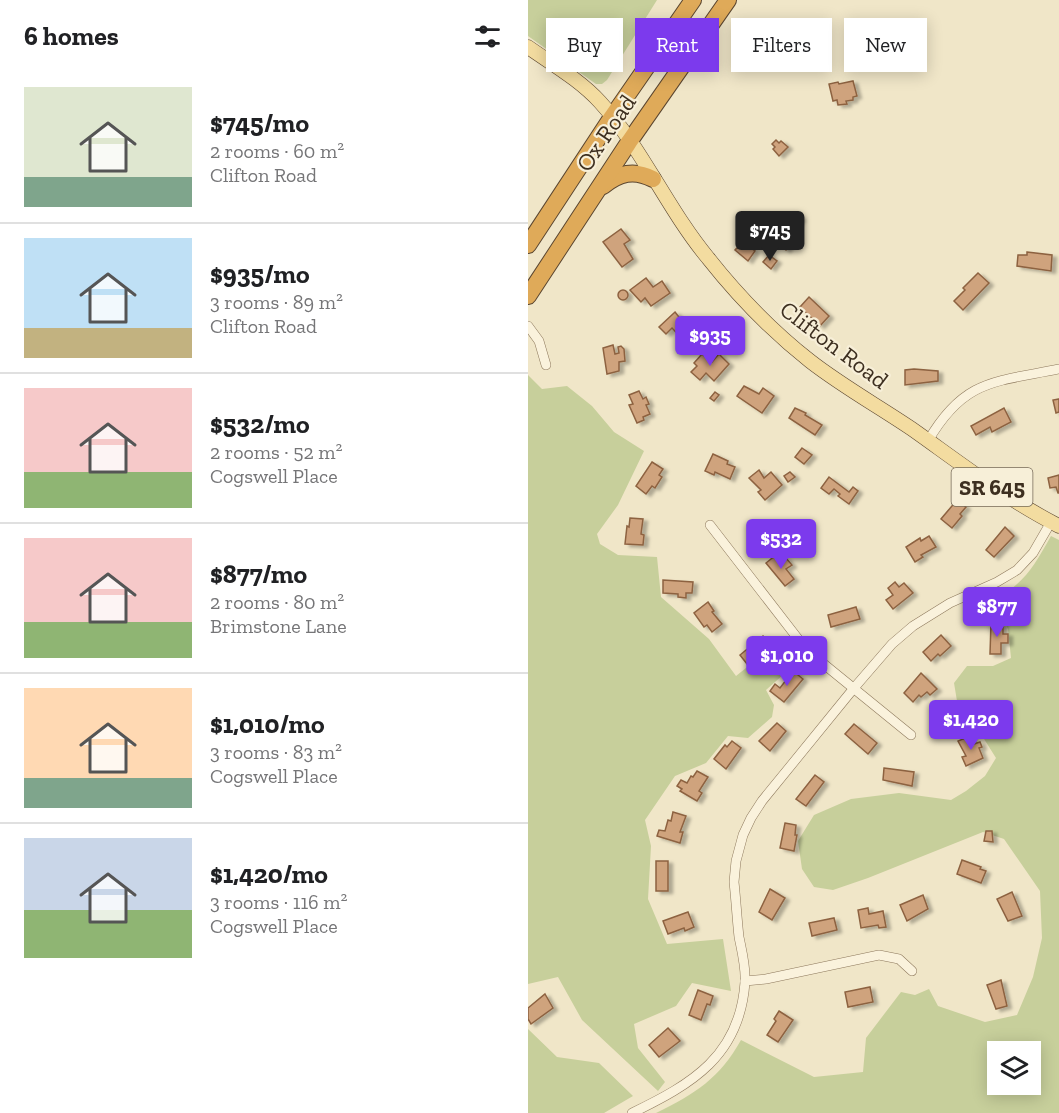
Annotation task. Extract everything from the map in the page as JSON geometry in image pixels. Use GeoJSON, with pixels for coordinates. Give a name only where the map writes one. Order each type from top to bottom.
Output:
{"type":"FeatureCollection","features":[{"type":"Feature","properties":{"kind":"highway","name":"Ox Road"},"geometry":{"type":"LineString","coordinates":[[528,245],[612,117],[693,0]]}},
{"type":"Feature","properties":{"kind":"highway","name":"Ox Road"},"geometry":{"type":"LineString","coordinates":[[528,296],[629,142],[728,0]]}},
{"type":"Feature","properties":{"kind":"highway"},"geometry":{"type":"LineString","coordinates":[[595,193],[611,180],[628,173],[641,173],[653,179]]}},
{"type":"Feature","properties":{"kind":"main road","name":"SR 645"},"geometry":{"type":"LineString","coordinates":[[528,47],[591,95],[612,117]]}},
{"type":"Feature","properties":{"kind":"main road","name":"Clifton Road"},"geometry":{"type":"LineString","coordinates":[[612,117],[706,257],[766,322],[811,362],[996,489],[1055,524]]}},
{"type":"Feature","properties":{"kind":"street"},"geometry":{"type":"LineString","coordinates":[[528,326],[539,341],[546,365]]}},
{"type":"Feature","properties":{"kind":"street"},"geometry":{"type":"LineString","coordinates":[[928,441],[939,422],[954,405],[973,390],[997,381],[1059,369]]}},
{"type":"Feature","properties":{"kind":"street"},"geometry":{"type":"LineString","coordinates":[[632,1113],[699,1076],[716,1058],[737,1021],[745,981],[734,882],[736,861],[743,835],[762,801],[892,644],[913,626],[950,603],[997,582],[1017,570],[1055,524]]}},
{"type":"Feature","properties":{"kind":"street"},"geometry":{"type":"LineString","coordinates":[[710,525],[802,644],[911,735]]}},
{"type":"Feature","properties":{"kind":"street"},"geometry":{"type":"LineString","coordinates":[[745,981],[766,980],[879,955],[899,959],[912,971]]}},
{"type":"Feature","properties":{"kind":"green space"},"geometry":{"type":"Polygon","coordinates":[[[528,0],[657,0],[646,18],[635,18],[635,35],[623,54],[623,18],[546,18],[546,49],[528,36],[528,0]]]}},
{"type":"Feature","properties":{"kind":"green space"},"geometry":{"type":"Polygon","coordinates":[[[579,72],[612,72],[602,84],[596,84],[579,72]]]}},
{"type":"Feature","properties":{"kind":"green space"},"geometry":{"type":"Polygon","coordinates":[[[528,375],[542,389],[567,386],[592,406],[614,432],[644,451],[618,505],[597,534],[600,544],[618,555],[657,557],[661,597],[709,639],[736,676],[786,636],[802,658],[766,690],[774,705],[772,717],[748,738],[728,736],[706,763],[675,776],[645,820],[651,846],[648,899],[667,944],[723,939],[731,991],[692,983],[676,1006],[634,1024],[638,1048],[665,1082],[658,1091],[582,1020],[558,977],[528,984],[528,375]]]}},
{"type":"Feature","properties":{"kind":"green space"},"geometry":{"type":"Polygon","coordinates":[[[1051,536],[1059,540],[1059,1113],[656,1113],[705,1084],[724,1065],[741,1040],[814,1077],[863,1072],[866,1038],[901,992],[915,995],[929,989],[938,1006],[985,1022],[1017,1015],[1033,977],[1042,938],[1040,891],[1004,839],[983,832],[833,890],[814,887],[802,869],[798,841],[814,815],[851,799],[899,793],[951,800],[985,776],[996,758],[957,701],[954,683],[967,666],[993,666],[1011,658],[1008,629],[994,600],[1014,587],[1034,565],[1051,536]]]}},
{"type":"Feature","properties":{"kind":"green space"},"geometry":{"type":"Polygon","coordinates":[[[528,1029],[557,1057],[599,1063],[633,1096],[604,1113],[528,1113],[528,1029]]]}},
{"type":"Feature","properties":{"kind":"building"},"geometry":{"type":"Polygon","coordinates":[[[853,81],[857,96],[853,97],[853,100],[846,101],[847,104],[838,105],[837,100],[833,101],[829,84],[853,81]]]}},
{"type":"Feature","properties":{"kind":"building"},"geometry":{"type":"Polygon","coordinates":[[[776,140],[788,147],[779,156],[772,144],[776,140]]]}},
{"type":"Feature","properties":{"kind":"building"},"geometry":{"type":"Polygon","coordinates":[[[794,212],[801,218],[796,225],[788,219],[794,212]]]}},
{"type":"Feature","properties":{"kind":"building"},"geometry":{"type":"Polygon","coordinates":[[[621,229],[630,240],[624,244],[633,259],[622,267],[603,242],[621,229]]]}},
{"type":"Feature","properties":{"kind":"building"},"geometry":{"type":"Polygon","coordinates":[[[787,239],[791,243],[786,250],[781,246],[787,239]]]}},
{"type":"Feature","properties":{"kind":"building"},"geometry":{"type":"Polygon","coordinates":[[[743,242],[755,251],[748,261],[735,250],[743,242]]]}},
{"type":"Feature","properties":{"kind":"building"},"geometry":{"type":"Polygon","coordinates":[[[1027,252],[1052,255],[1051,271],[1017,266],[1018,255],[1027,255],[1027,252]]]}},
{"type":"Feature","properties":{"kind":"building"},"geometry":{"type":"Polygon","coordinates":[[[769,255],[777,261],[771,269],[763,262],[769,255]]]}},
{"type":"Feature","properties":{"kind":"building"},"geometry":{"type":"Polygon","coordinates":[[[978,273],[989,283],[963,310],[954,301],[978,273]]]}},
{"type":"Feature","properties":{"kind":"building"},"geometry":{"type":"Polygon","coordinates":[[[646,278],[653,287],[662,281],[670,293],[651,306],[645,298],[641,302],[630,290],[646,278]]]}},
{"type":"Feature","properties":{"kind":"building"},"geometry":{"type":"Polygon","coordinates":[[[623,290],[627,291],[627,299],[623,300],[619,299],[618,295],[619,291],[623,290]]]}},
{"type":"Feature","properties":{"kind":"building"},"geometry":{"type":"Polygon","coordinates":[[[809,297],[829,316],[820,326],[800,307],[809,297]]]}},
{"type":"Feature","properties":{"kind":"building"},"geometry":{"type":"Polygon","coordinates":[[[675,312],[696,336],[687,344],[672,328],[666,334],[659,327],[675,312]]]}},
{"type":"Feature","properties":{"kind":"building"},"geometry":{"type":"Polygon","coordinates":[[[613,345],[615,354],[619,353],[618,347],[621,346],[624,349],[625,361],[619,362],[619,371],[607,374],[603,348],[613,345]]]}},
{"type":"Feature","properties":{"kind":"building"},"geometry":{"type":"Polygon","coordinates":[[[702,354],[712,362],[719,354],[729,364],[714,381],[706,373],[700,380],[691,372],[697,366],[694,363],[702,354]]]}},
{"type":"Feature","properties":{"kind":"building"},"geometry":{"type":"Polygon","coordinates":[[[905,370],[938,371],[938,381],[905,385],[905,370]]]}},
{"type":"Feature","properties":{"kind":"building"},"geometry":{"type":"Polygon","coordinates":[[[744,386],[759,394],[763,388],[774,396],[762,413],[737,396],[744,386]]]}},
{"type":"Feature","properties":{"kind":"building"},"geometry":{"type":"Polygon","coordinates":[[[639,391],[643,399],[646,397],[649,404],[646,405],[650,414],[637,423],[629,405],[633,404],[629,395],[639,391]]]}},
{"type":"Feature","properties":{"kind":"building"},"geometry":{"type":"Polygon","coordinates":[[[715,392],[719,395],[714,401],[710,398],[715,392]]]}},
{"type":"Feature","properties":{"kind":"building"},"geometry":{"type":"Polygon","coordinates":[[[1059,399],[1059,412],[1056,413],[1053,400],[1059,399]]]}},
{"type":"Feature","properties":{"kind":"building"},"geometry":{"type":"Polygon","coordinates":[[[795,408],[822,425],[815,435],[789,418],[795,408]]]}},
{"type":"Feature","properties":{"kind":"building"},"geometry":{"type":"Polygon","coordinates":[[[1004,408],[1011,422],[992,432],[990,427],[976,435],[971,426],[1004,408]]]}},
{"type":"Feature","properties":{"kind":"building"},"geometry":{"type":"Polygon","coordinates":[[[802,448],[812,455],[804,464],[795,457],[802,448]]]}},
{"type":"Feature","properties":{"kind":"building"},"geometry":{"type":"Polygon","coordinates":[[[713,454],[735,467],[730,479],[715,472],[714,475],[705,471],[713,454]]]}},
{"type":"Feature","properties":{"kind":"building"},"geometry":{"type":"Polygon","coordinates":[[[652,462],[663,469],[659,475],[662,477],[655,488],[652,486],[646,494],[636,486],[652,462]]]}},
{"type":"Feature","properties":{"kind":"building"},"geometry":{"type":"Polygon","coordinates":[[[759,470],[764,478],[771,472],[782,485],[765,500],[758,492],[761,490],[749,478],[759,470]]]}},
{"type":"Feature","properties":{"kind":"building"},"geometry":{"type":"Polygon","coordinates":[[[790,472],[795,477],[788,482],[784,476],[790,472]]]}},
{"type":"Feature","properties":{"kind":"building"},"geometry":{"type":"Polygon","coordinates":[[[1059,475],[1058,493],[1056,487],[1050,488],[1048,478],[1059,475]]]}},
{"type":"Feature","properties":{"kind":"building"},"geometry":{"type":"Polygon","coordinates":[[[829,477],[849,492],[853,487],[858,491],[849,504],[838,496],[840,494],[834,489],[829,494],[821,488],[829,477]]]}},
{"type":"Feature","properties":{"kind":"building"},"geometry":{"type":"Polygon","coordinates":[[[957,500],[966,507],[952,528],[941,519],[957,500]]]}},
{"type":"Feature","properties":{"kind":"building"},"geometry":{"type":"Polygon","coordinates":[[[630,518],[643,519],[641,534],[644,535],[643,545],[625,544],[630,518]]]}},
{"type":"Feature","properties":{"kind":"building"},"geometry":{"type":"Polygon","coordinates":[[[1005,527],[1014,536],[994,557],[986,550],[1005,527]]]}},
{"type":"Feature","properties":{"kind":"building"},"geometry":{"type":"Polygon","coordinates":[[[929,536],[936,547],[921,555],[923,557],[915,562],[906,547],[920,538],[921,541],[929,536]]]}},
{"type":"Feature","properties":{"kind":"building"},"geometry":{"type":"Polygon","coordinates":[[[776,555],[782,562],[786,558],[792,565],[786,569],[794,579],[785,586],[766,563],[776,555]]]}},
{"type":"Feature","properties":{"kind":"building"},"geometry":{"type":"Polygon","coordinates":[[[663,580],[693,582],[692,593],[686,593],[686,598],[678,597],[678,594],[663,593],[663,580]]]}},
{"type":"Feature","properties":{"kind":"building"},"geometry":{"type":"Polygon","coordinates":[[[895,582],[899,587],[904,583],[913,593],[893,609],[886,600],[893,595],[888,588],[895,582]]]}},
{"type":"Feature","properties":{"kind":"building"},"geometry":{"type":"Polygon","coordinates":[[[708,602],[714,611],[712,612],[722,624],[712,632],[707,625],[704,627],[694,613],[708,602]]]}},
{"type":"Feature","properties":{"kind":"building"},"geometry":{"type":"Polygon","coordinates":[[[856,607],[860,619],[831,627],[828,615],[856,607]]]}},
{"type":"Feature","properties":{"kind":"building"},"geometry":{"type":"Polygon","coordinates":[[[991,623],[1003,623],[1003,634],[1008,634],[1008,643],[1001,643],[1001,654],[990,654],[991,623]]]}},
{"type":"Feature","properties":{"kind":"building"},"geometry":{"type":"Polygon","coordinates":[[[941,635],[951,646],[931,661],[923,652],[941,635]]]}},
{"type":"Feature","properties":{"kind":"building"},"geometry":{"type":"Polygon","coordinates":[[[763,636],[771,645],[747,664],[740,655],[763,636]]]}},
{"type":"Feature","properties":{"kind":"building"},"geometry":{"type":"Polygon","coordinates":[[[793,671],[803,679],[784,702],[770,691],[775,684],[780,688],[793,671]]]}},
{"type":"Feature","properties":{"kind":"building"},"geometry":{"type":"Polygon","coordinates":[[[921,673],[937,689],[930,695],[927,692],[921,697],[919,695],[913,702],[904,693],[921,673]]]}},
{"type":"Feature","properties":{"kind":"building"},"geometry":{"type":"Polygon","coordinates":[[[777,723],[786,731],[770,751],[759,741],[777,723]]]}},
{"type":"Feature","properties":{"kind":"building"},"geometry":{"type":"Polygon","coordinates":[[[854,724],[877,743],[868,754],[845,734],[854,724]]]}},
{"type":"Feature","properties":{"kind":"building"},"geometry":{"type":"Polygon","coordinates":[[[970,736],[974,744],[980,742],[982,747],[979,748],[983,758],[966,766],[962,757],[966,756],[958,741],[970,736]]]}},
{"type":"Feature","properties":{"kind":"building"},"geometry":{"type":"Polygon","coordinates":[[[732,741],[741,748],[726,769],[714,759],[725,745],[727,747],[732,741]]]}},
{"type":"Feature","properties":{"kind":"building"},"geometry":{"type":"Polygon","coordinates":[[[884,768],[914,772],[912,786],[883,780],[884,768]]]}},
{"type":"Feature","properties":{"kind":"building"},"geometry":{"type":"Polygon","coordinates":[[[697,771],[708,777],[699,791],[702,793],[697,801],[680,791],[682,789],[677,786],[681,780],[687,783],[697,771]]]}},
{"type":"Feature","properties":{"kind":"building"},"geometry":{"type":"Polygon","coordinates":[[[815,775],[824,782],[806,806],[796,799],[815,775]]]}},
{"type":"Feature","properties":{"kind":"building"},"geometry":{"type":"Polygon","coordinates":[[[673,812],[686,816],[680,832],[683,832],[680,843],[657,836],[659,830],[665,831],[673,812]]]}},
{"type":"Feature","properties":{"kind":"building"},"geometry":{"type":"Polygon","coordinates":[[[785,823],[796,825],[794,851],[780,848],[785,823]]]}},
{"type":"Feature","properties":{"kind":"building"},"geometry":{"type":"Polygon","coordinates":[[[986,831],[992,831],[993,842],[984,841],[986,831]]]}},
{"type":"Feature","properties":{"kind":"building"},"geometry":{"type":"Polygon","coordinates":[[[962,860],[986,871],[981,883],[957,874],[962,860]]]}},
{"type":"Feature","properties":{"kind":"building"},"geometry":{"type":"Polygon","coordinates":[[[656,861],[668,861],[668,891],[656,891],[656,861]]]}},
{"type":"Feature","properties":{"kind":"building"},"geometry":{"type":"Polygon","coordinates":[[[770,889],[785,898],[772,920],[759,912],[770,889]]]}},
{"type":"Feature","properties":{"kind":"building"},"geometry":{"type":"Polygon","coordinates":[[[1012,892],[1022,916],[1008,921],[997,899],[1012,892]]]}},
{"type":"Feature","properties":{"kind":"building"},"geometry":{"type":"Polygon","coordinates":[[[923,895],[928,909],[907,921],[900,905],[923,895]]]}},
{"type":"Feature","properties":{"kind":"building"},"geometry":{"type":"Polygon","coordinates":[[[868,908],[869,914],[883,911],[886,927],[879,928],[878,925],[861,928],[858,910],[868,908]]]}},
{"type":"Feature","properties":{"kind":"building"},"geometry":{"type":"Polygon","coordinates":[[[688,912],[694,927],[668,934],[663,921],[688,912]]]}},
{"type":"Feature","properties":{"kind":"building"},"geometry":{"type":"Polygon","coordinates":[[[834,918],[837,930],[812,936],[809,923],[834,918]]]}},
{"type":"Feature","properties":{"kind":"building"},"geometry":{"type":"Polygon","coordinates":[[[1001,980],[1007,1006],[996,1009],[987,985],[1001,980]]]}},
{"type":"Feature","properties":{"kind":"building"},"geometry":{"type":"Polygon","coordinates":[[[870,987],[873,1002],[848,1007],[845,992],[870,987]]]}},
{"type":"Feature","properties":{"kind":"building"},"geometry":{"type":"Polygon","coordinates":[[[698,990],[713,996],[701,1020],[689,1015],[698,990]]]}},
{"type":"Feature","properties":{"kind":"building"},"geometry":{"type":"Polygon","coordinates":[[[545,994],[553,1008],[531,1024],[528,1019],[528,1008],[545,994]]]}},
{"type":"Feature","properties":{"kind":"building"},"geometry":{"type":"Polygon","coordinates":[[[779,1011],[793,1020],[778,1042],[767,1035],[779,1011]]]}},
{"type":"Feature","properties":{"kind":"building"},"geometry":{"type":"Polygon","coordinates":[[[668,1028],[680,1041],[659,1057],[649,1045],[668,1028]]]}}]}
